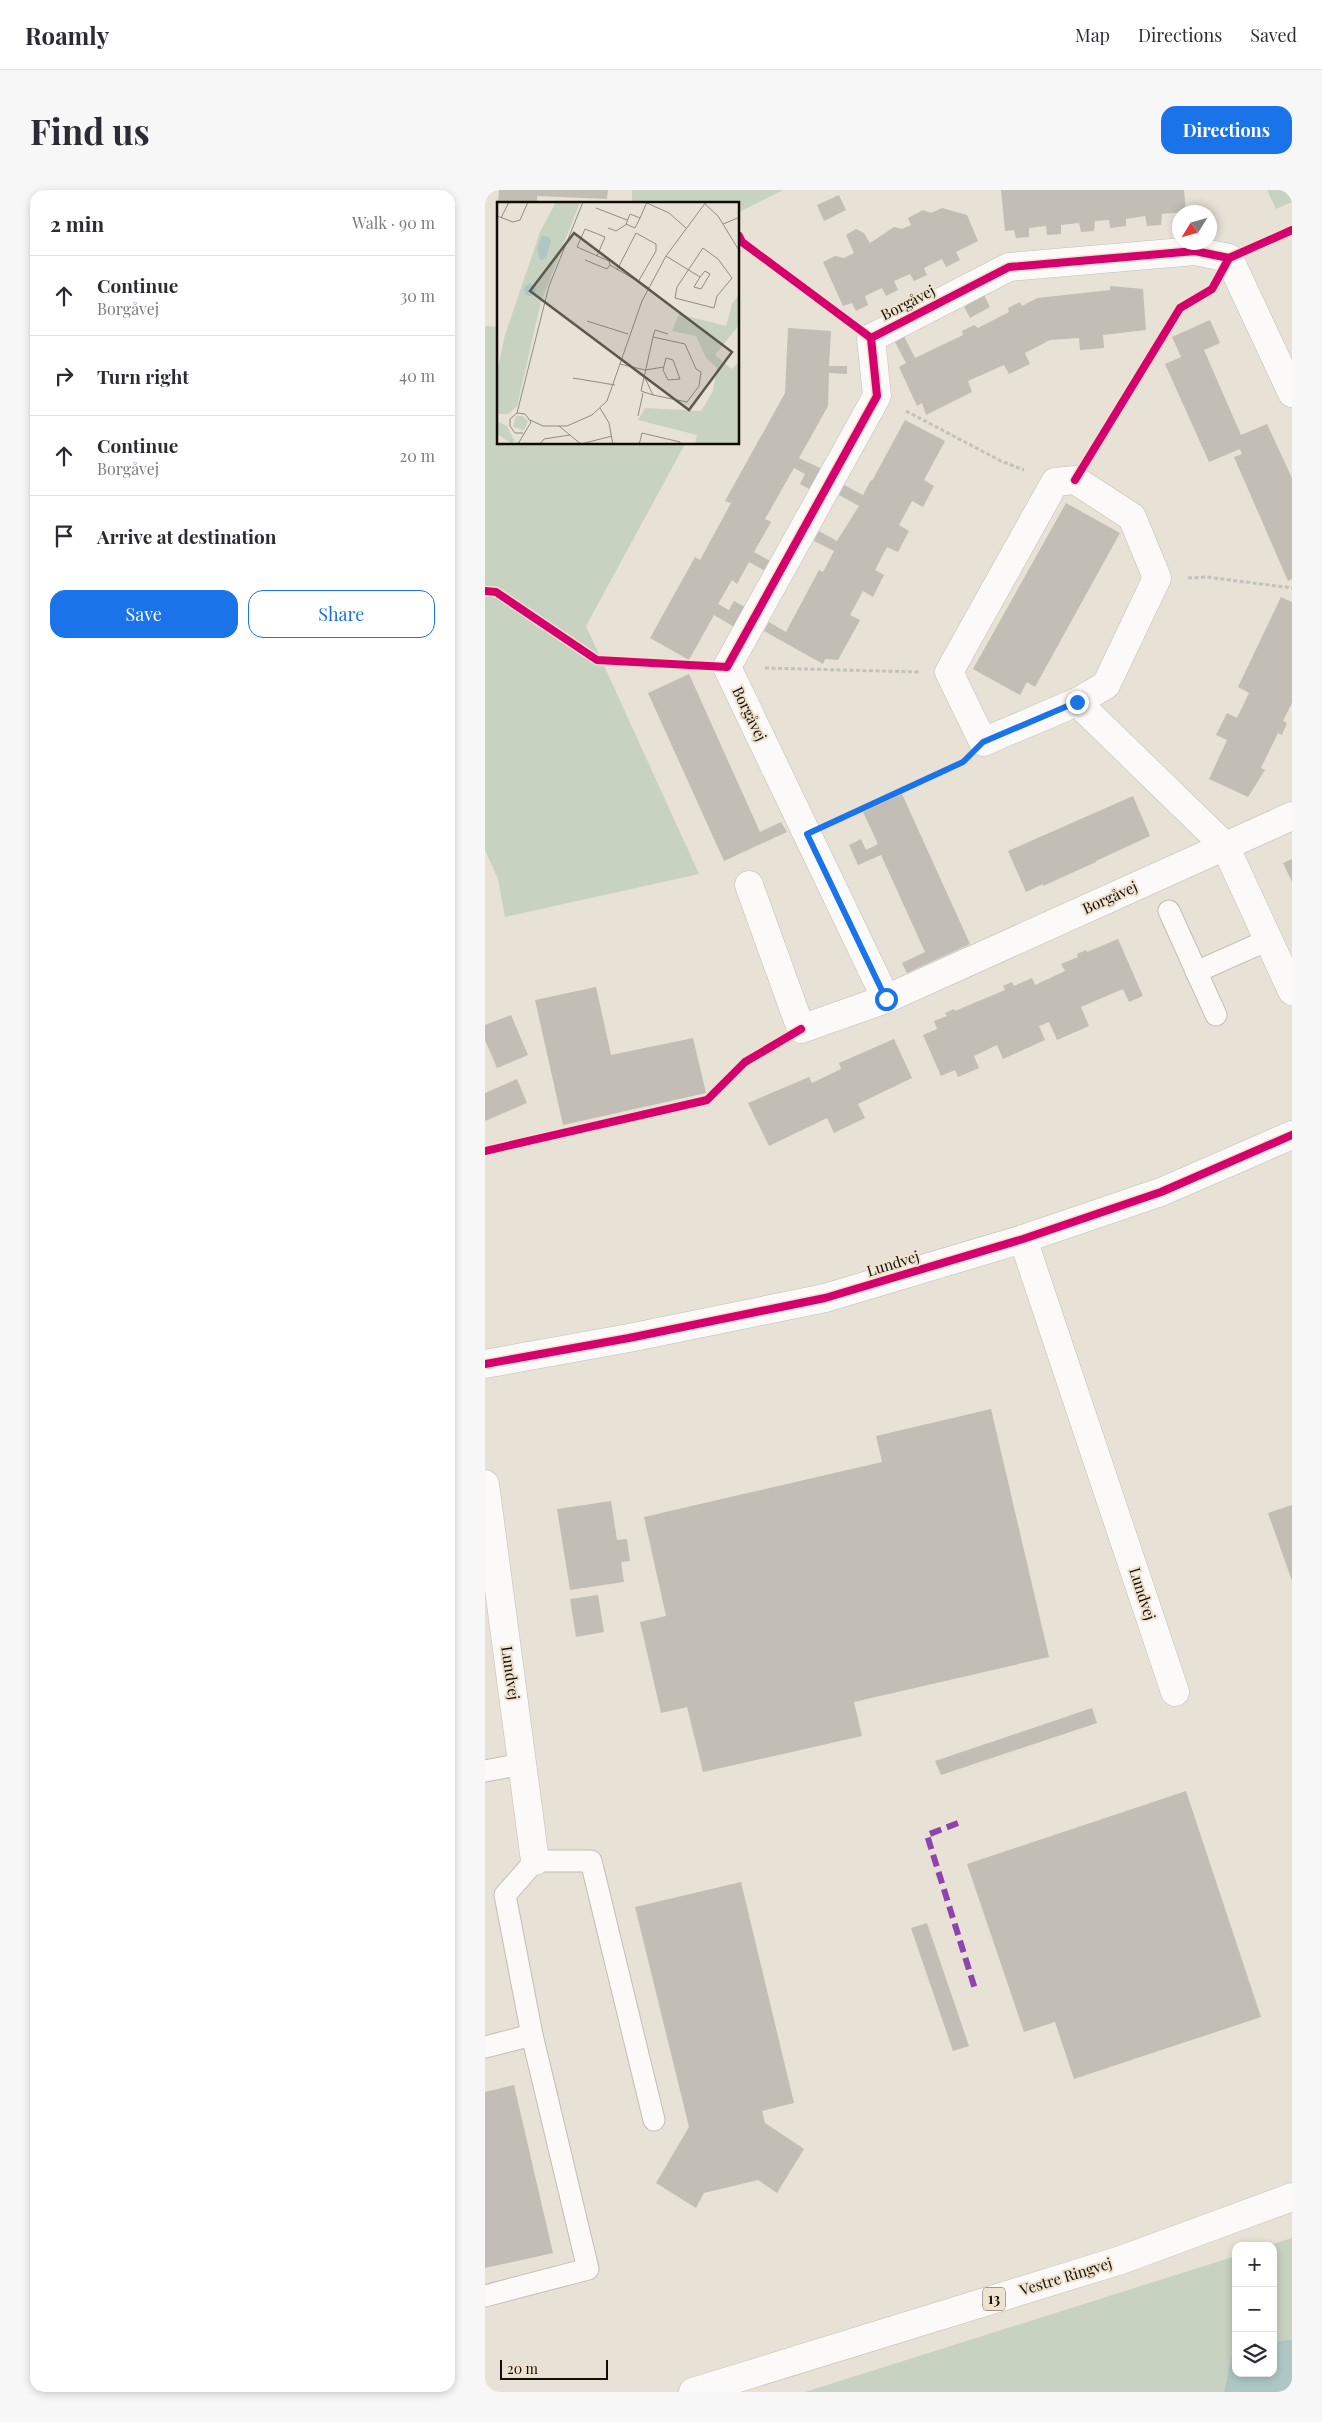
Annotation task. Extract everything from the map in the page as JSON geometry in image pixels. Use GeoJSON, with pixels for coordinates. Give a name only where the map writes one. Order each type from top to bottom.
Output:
{"type":"FeatureCollection","features":[{"type":"Feature","properties":{"kind":"street","name":"Borgåvej"},"geometry":{"type":"LineString","coordinates":[[886,999],[727,668],[877,396],[871,338],[1009,267],[1195,251],[1229,258],[1292,394]]}},
{"type":"Feature","properties":{"kind":"street"},"geometry":{"type":"LineString","coordinates":[[1075,480],[1131,516],[1157,578],[1106,685],[1077,702],[983,742],[949,672],[1055,482],[1075,480]]}},
{"type":"Feature","properties":{"kind":"street"},"geometry":{"type":"LineString","coordinates":[[1077,702],[1225,846],[1292,991]]}},
{"type":"Feature","properties":{"kind":"street","name":"Borgåvej"},"geometry":{"type":"LineString","coordinates":[[749,885],[801,1029],[886,999],[1291,815]]}},
{"type":"Feature","properties":{"kind":"street","name":"Lundvej"},"geometry":{"type":"LineString","coordinates":[[485,1364],[629,1338],[825,1298],[1023,1239],[1161,1192],[1292,1135]]}},
{"type":"Feature","properties":{"kind":"street","name":"Lundvej"},"geometry":{"type":"LineString","coordinates":[[1023,1239],[1175,1692]]}},
{"type":"Feature","properties":{"kind":"street","name":"Lundvej"},"geometry":{"type":"LineString","coordinates":[[486,1495],[535,1861]]}},
{"type":"Feature","properties":{"kind":"street","name":"Vestre Ringvej"},"geometry":{"type":"LineString","coordinates":[[693,2392],[1121,2260],[1292,2197]]}},
{"type":"Feature","properties":{"kind":"lane"},"geometry":{"type":"LineString","coordinates":[[1169,911],[1215,1015]]}},
{"type":"Feature","properties":{"kind":"lane"},"geometry":{"type":"LineString","coordinates":[[1196,972],[1268,940]]}},
{"type":"Feature","properties":{"kind":"lane"},"geometry":{"type":"LineString","coordinates":[[485,1771],[522,1764]]}},
{"type":"Feature","properties":{"kind":"lane"},"geometry":{"type":"LineString","coordinates":[[485,2296],[588,2269],[532,2035],[505,1895],[535,1861],[591,1861],[654,2120]]}},
{"type":"Feature","properties":{"kind":"lane"},"geometry":{"type":"LineString","coordinates":[[485,2047],[532,2035]]}},
{"type":"Feature","properties":{"kind":"path"},"geometry":{"type":"LineString","coordinates":[[877,396],[1001,462],[1055,482]]}},
{"type":"Feature","properties":{"kind":"path"},"geometry":{"type":"LineString","coordinates":[[1157,578],[1207,577],[1292,588]]}},
{"type":"Feature","properties":{"kind":"path"},"geometry":{"type":"LineString","coordinates":[[727,668],[949,672]]}},
{"type":"Feature","properties":{"kind":"path"},"geometry":{"type":"LineString","coordinates":[[807,834],[963,762],[983,742]]}},
{"type":"Feature","properties":{"kind":"green space"},"geometry":{"type":"Polygon","coordinates":[[[632,190],[783,190],[740,212],[740,202],[632,202],[632,190]]]}},
{"type":"Feature","properties":{"kind":"green space"},"geometry":{"type":"Polygon","coordinates":[[[1267,190],[1292,190],[1292,202],[1276,209],[1267,190]]]}},
{"type":"Feature","properties":{"kind":"green space"},"geometry":{"type":"Polygon","coordinates":[[[485,326],[497,327],[497,445],[684,445],[586,626],[699,874],[505,917],[498,879],[485,850],[485,326]]]}},
{"type":"Feature","properties":{"kind":"green space"},"geometry":{"type":"Polygon","coordinates":[[[1292,2238],[1292,2339],[1277,2341],[1277,2287],[1277,2243],[1292,2238]]]}},
{"type":"Feature","properties":{"kind":"green space"},"geometry":{"type":"Polygon","coordinates":[[[1232,2257],[1232,2354],[1224,2392],[805,2392],[1232,2257]]]}},
{"type":"Feature","properties":{"kind":"water"},"geometry":{"type":"Polygon","coordinates":[[[1292,2339],[1292,2392],[1224,2392],[1232,2354],[1232,2377],[1277,2377],[1277,2341],[1292,2339]]]}},
{"type":"Feature","properties":{"kind":"building"},"geometry":{"type":"Polygon","coordinates":[[[499,190],[608,190],[607,199],[537,196],[537,202],[498,202],[499,190]]]}},
{"type":"Feature","properties":{"kind":"building"},"geometry":{"type":"Polygon","coordinates":[[[1001,190],[1184,190],[1185,205],[1172,205],[1172,213],[1162,214],[1161,225],[1147,226],[1145,216],[1126,219],[1126,226],[1110,228],[1109,220],[1095,221],[1094,231],[1081,232],[1079,223],[1061,225],[1061,234],[1047,235],[1046,226],[1029,228],[1029,237],[1016,238],[1014,230],[1005,231],[1001,190]]]}},
{"type":"Feature","properties":{"kind":"building"},"geometry":{"type":"Polygon","coordinates":[[[839,195],[846,210],[824,221],[817,205],[839,195]]]}},
{"type":"Feature","properties":{"kind":"building"},"geometry":{"type":"Polygon","coordinates":[[[942,208],[967,215],[978,241],[956,252],[960,260],[946,267],[942,259],[924,268],[927,275],[914,281],[910,274],[894,281],[898,290],[886,296],[882,288],[865,296],[868,305],[856,311],[852,303],[843,306],[823,262],[835,256],[844,258],[854,253],[846,235],[856,229],[864,233],[870,243],[894,227],[902,229],[911,225],[908,218],[923,210],[931,213],[942,208]]]}},
{"type":"Feature","properties":{"kind":"building"},"geometry":{"type":"Polygon","coordinates":[[[1110,286],[1143,289],[1146,330],[1103,335],[1104,348],[1080,350],[1079,338],[1050,340],[1025,353],[1030,364],[1009,374],[1004,365],[968,381],[972,392],[926,415],[922,403],[917,406],[899,367],[906,363],[894,340],[904,336],[915,358],[963,335],[962,331],[974,325],[978,328],[1009,312],[1008,308],[1020,302],[1022,306],[1037,298],[1110,290],[1110,286]]]}},
{"type":"Feature","properties":{"kind":"building"},"geometry":{"type":"Polygon","coordinates":[[[984,295],[990,307],[970,318],[964,307],[984,295]]]}},
{"type":"Feature","properties":{"kind":"building"},"geometry":{"type":"Polygon","coordinates":[[[1210,320],[1220,343],[1204,350],[1241,435],[1267,424],[1292,478],[1292,579],[1288,581],[1234,457],[1242,454],[1240,449],[1209,462],[1165,364],[1181,357],[1172,337],[1210,320]]]}},
{"type":"Feature","properties":{"kind":"building"},"geometry":{"type":"Polygon","coordinates":[[[788,328],[831,331],[829,366],[847,366],[847,374],[829,373],[828,406],[799,458],[822,469],[811,490],[800,484],[805,474],[794,468],[765,519],[771,522],[754,552],[772,562],[767,572],[749,562],[737,584],[732,580],[718,604],[729,610],[734,601],[747,608],[736,628],[714,615],[689,660],[650,638],[695,557],[700,560],[731,503],[725,501],[785,393],[788,328]]]}},
{"type":"Feature","properties":{"kind":"building"},"geometry":{"type":"Polygon","coordinates":[[[905,420],[945,441],[924,480],[934,486],[923,507],[912,501],[899,525],[909,531],[898,552],[887,547],[875,570],[884,575],[873,597],[863,591],[850,615],[860,620],[838,660],[825,659],[823,664],[764,631],[769,622],[786,632],[819,570],[823,572],[834,551],[814,541],[819,531],[837,541],[859,506],[839,495],[844,485],[863,495],[905,420]]]}},
{"type":"Feature","properties":{"kind":"building"},"geometry":{"type":"Polygon","coordinates":[[[1066,503],[1120,533],[1035,687],[1027,682],[1020,695],[973,669],[1066,503]]]}},
{"type":"Feature","properties":{"kind":"building"},"geometry":{"type":"Polygon","coordinates":[[[1281,597],[1292,602],[1292,703],[1283,721],[1287,723],[1282,735],[1278,733],[1261,768],[1265,770],[1248,797],[1209,779],[1227,740],[1216,735],[1227,713],[1237,718],[1249,693],[1238,687],[1281,597]]]}},
{"type":"Feature","properties":{"kind":"building"},"geometry":{"type":"Polygon","coordinates":[[[689,674],[760,832],[781,822],[787,832],[724,861],[648,693],[689,674]]]}},
{"type":"Feature","properties":{"kind":"building"},"geometry":{"type":"Polygon","coordinates":[[[902,794],[970,944],[907,973],[902,963],[925,952],[881,855],[858,865],[849,845],[861,839],[866,850],[878,844],[863,812],[902,794]]]}},
{"type":"Feature","properties":{"kind":"building"},"geometry":{"type":"Polygon","coordinates":[[[1133,796],[1150,836],[1043,886],[1043,884],[1026,892],[1008,851],[1133,796]]]}},
{"type":"Feature","properties":{"kind":"building"},"geometry":{"type":"Polygon","coordinates":[[[1292,859],[1292,882],[1283,863],[1292,859]]]}},
{"type":"Feature","properties":{"kind":"building"},"geometry":{"type":"Polygon","coordinates":[[[1118,939],[1143,996],[1129,1002],[1123,989],[1081,1007],[1089,1026],[1057,1040],[1049,1022],[1039,1026],[1045,1040],[1003,1059],[997,1045],[974,1056],[979,1068],[958,1077],[955,1070],[941,1076],[923,1035],[937,1029],[934,1021],[947,1016],[945,1013],[954,1009],[955,1011],[1005,990],[1003,986],[1012,982],[1014,986],[1032,978],[1035,985],[1065,971],[1061,964],[1078,957],[1077,954],[1086,950],[1087,952],[1118,939]]]}},
{"type":"Feature","properties":{"kind":"building"},"geometry":{"type":"Polygon","coordinates":[[[596,987],[611,1055],[693,1038],[706,1093],[563,1125],[535,1000],[596,987]]]}},
{"type":"Feature","properties":{"kind":"building"},"geometry":{"type":"Polygon","coordinates":[[[511,1015],[528,1055],[497,1068],[485,1040],[485,1025],[511,1015]]]}},
{"type":"Feature","properties":{"kind":"building"},"geometry":{"type":"Polygon","coordinates":[[[894,1039],[912,1078],[858,1104],[865,1118],[834,1133],[827,1118],[769,1146],[748,1103],[809,1077],[812,1083],[841,1069],[839,1063],[894,1039]]]}},
{"type":"Feature","properties":{"kind":"building"},"geometry":{"type":"Polygon","coordinates":[[[517,1079],[527,1103],[485,1121],[485,1093],[517,1079]]]}},
{"type":"Feature","properties":{"kind":"building"},"geometry":{"type":"Polygon","coordinates":[[[991,1409],[1049,1657],[854,1702],[862,1736],[703,1772],[687,1707],[661,1713],[640,1622],[666,1616],[644,1517],[882,1462],[876,1436],[991,1409]]]}},
{"type":"Feature","properties":{"kind":"building"},"geometry":{"type":"Polygon","coordinates":[[[611,1501],[617,1540],[627,1539],[630,1561],[621,1562],[624,1582],[570,1590],[557,1509],[611,1501]]]}},
{"type":"Feature","properties":{"kind":"building"},"geometry":{"type":"Polygon","coordinates":[[[1292,1505],[1292,1581],[1268,1513],[1292,1505]]]}},
{"type":"Feature","properties":{"kind":"building"},"geometry":{"type":"Polygon","coordinates":[[[598,1595],[604,1632],[576,1637],[570,1599],[598,1595]]]}},
{"type":"Feature","properties":{"kind":"building"},"geometry":{"type":"Polygon","coordinates":[[[1092,1708],[1097,1723],[941,1775],[935,1761],[1092,1708]]]}},
{"type":"Feature","properties":{"kind":"building"},"geometry":{"type":"Polygon","coordinates":[[[1186,1791],[1261,2017],[1074,2079],[1055,2022],[1024,2032],[967,1864],[1186,1791]]]}},
{"type":"Feature","properties":{"kind":"building"},"geometry":{"type":"Polygon","coordinates":[[[741,1882],[794,2103],[762,2111],[765,2123],[804,2149],[777,2193],[758,2180],[704,2193],[696,2208],[656,2183],[689,2127],[635,1907],[741,1882]]]}},
{"type":"Feature","properties":{"kind":"building"},"geometry":{"type":"Polygon","coordinates":[[[927,1923],[969,2046],[953,2051],[911,1928],[927,1923]]]}},
{"type":"Feature","properties":{"kind":"building"},"geometry":{"type":"Polygon","coordinates":[[[514,2085],[553,2253],[485,2268],[485,2092],[514,2085]]]}},
{"type":"Feature","properties":{"kind":"marked path"},"geometry":{"type":"LineString","coordinates":[[958,1823],[927,1835],[975,1989]]}},
{"type":"Feature","properties":{"kind":"cycle path"},"geometry":{"type":"LineString","coordinates":[[1075,480],[1180,308],[1212,289],[1229,258],[1292,230]]}},
{"type":"Feature","properties":{"kind":"cycle path"},"geometry":{"type":"LineString","coordinates":[[740,238],[742,242],[871,338]]}},
{"type":"Feature","properties":{"kind":"cycle path"},"geometry":{"type":"LineString","coordinates":[[485,591],[496,592],[597,660],[727,667],[877,396],[871,338],[1009,267],[1195,251],[1229,258]]}},
{"type":"Feature","properties":{"kind":"cycle path"},"geometry":{"type":"LineString","coordinates":[[485,1151],[707,1100],[745,1062],[801,1029]]}},
{"type":"Feature","properties":{"kind":"cycle path"},"geometry":{"type":"LineString","coordinates":[[485,1364],[629,1338],[825,1298],[1023,1239],[1161,1192],[1292,1135]]}},
{"type":"Feature","properties":{"kind":"route"},"geometry":{"type":"LineString","coordinates":[[886,999],[807,834],[963,762],[983,742],[1077,702]]}}]}
